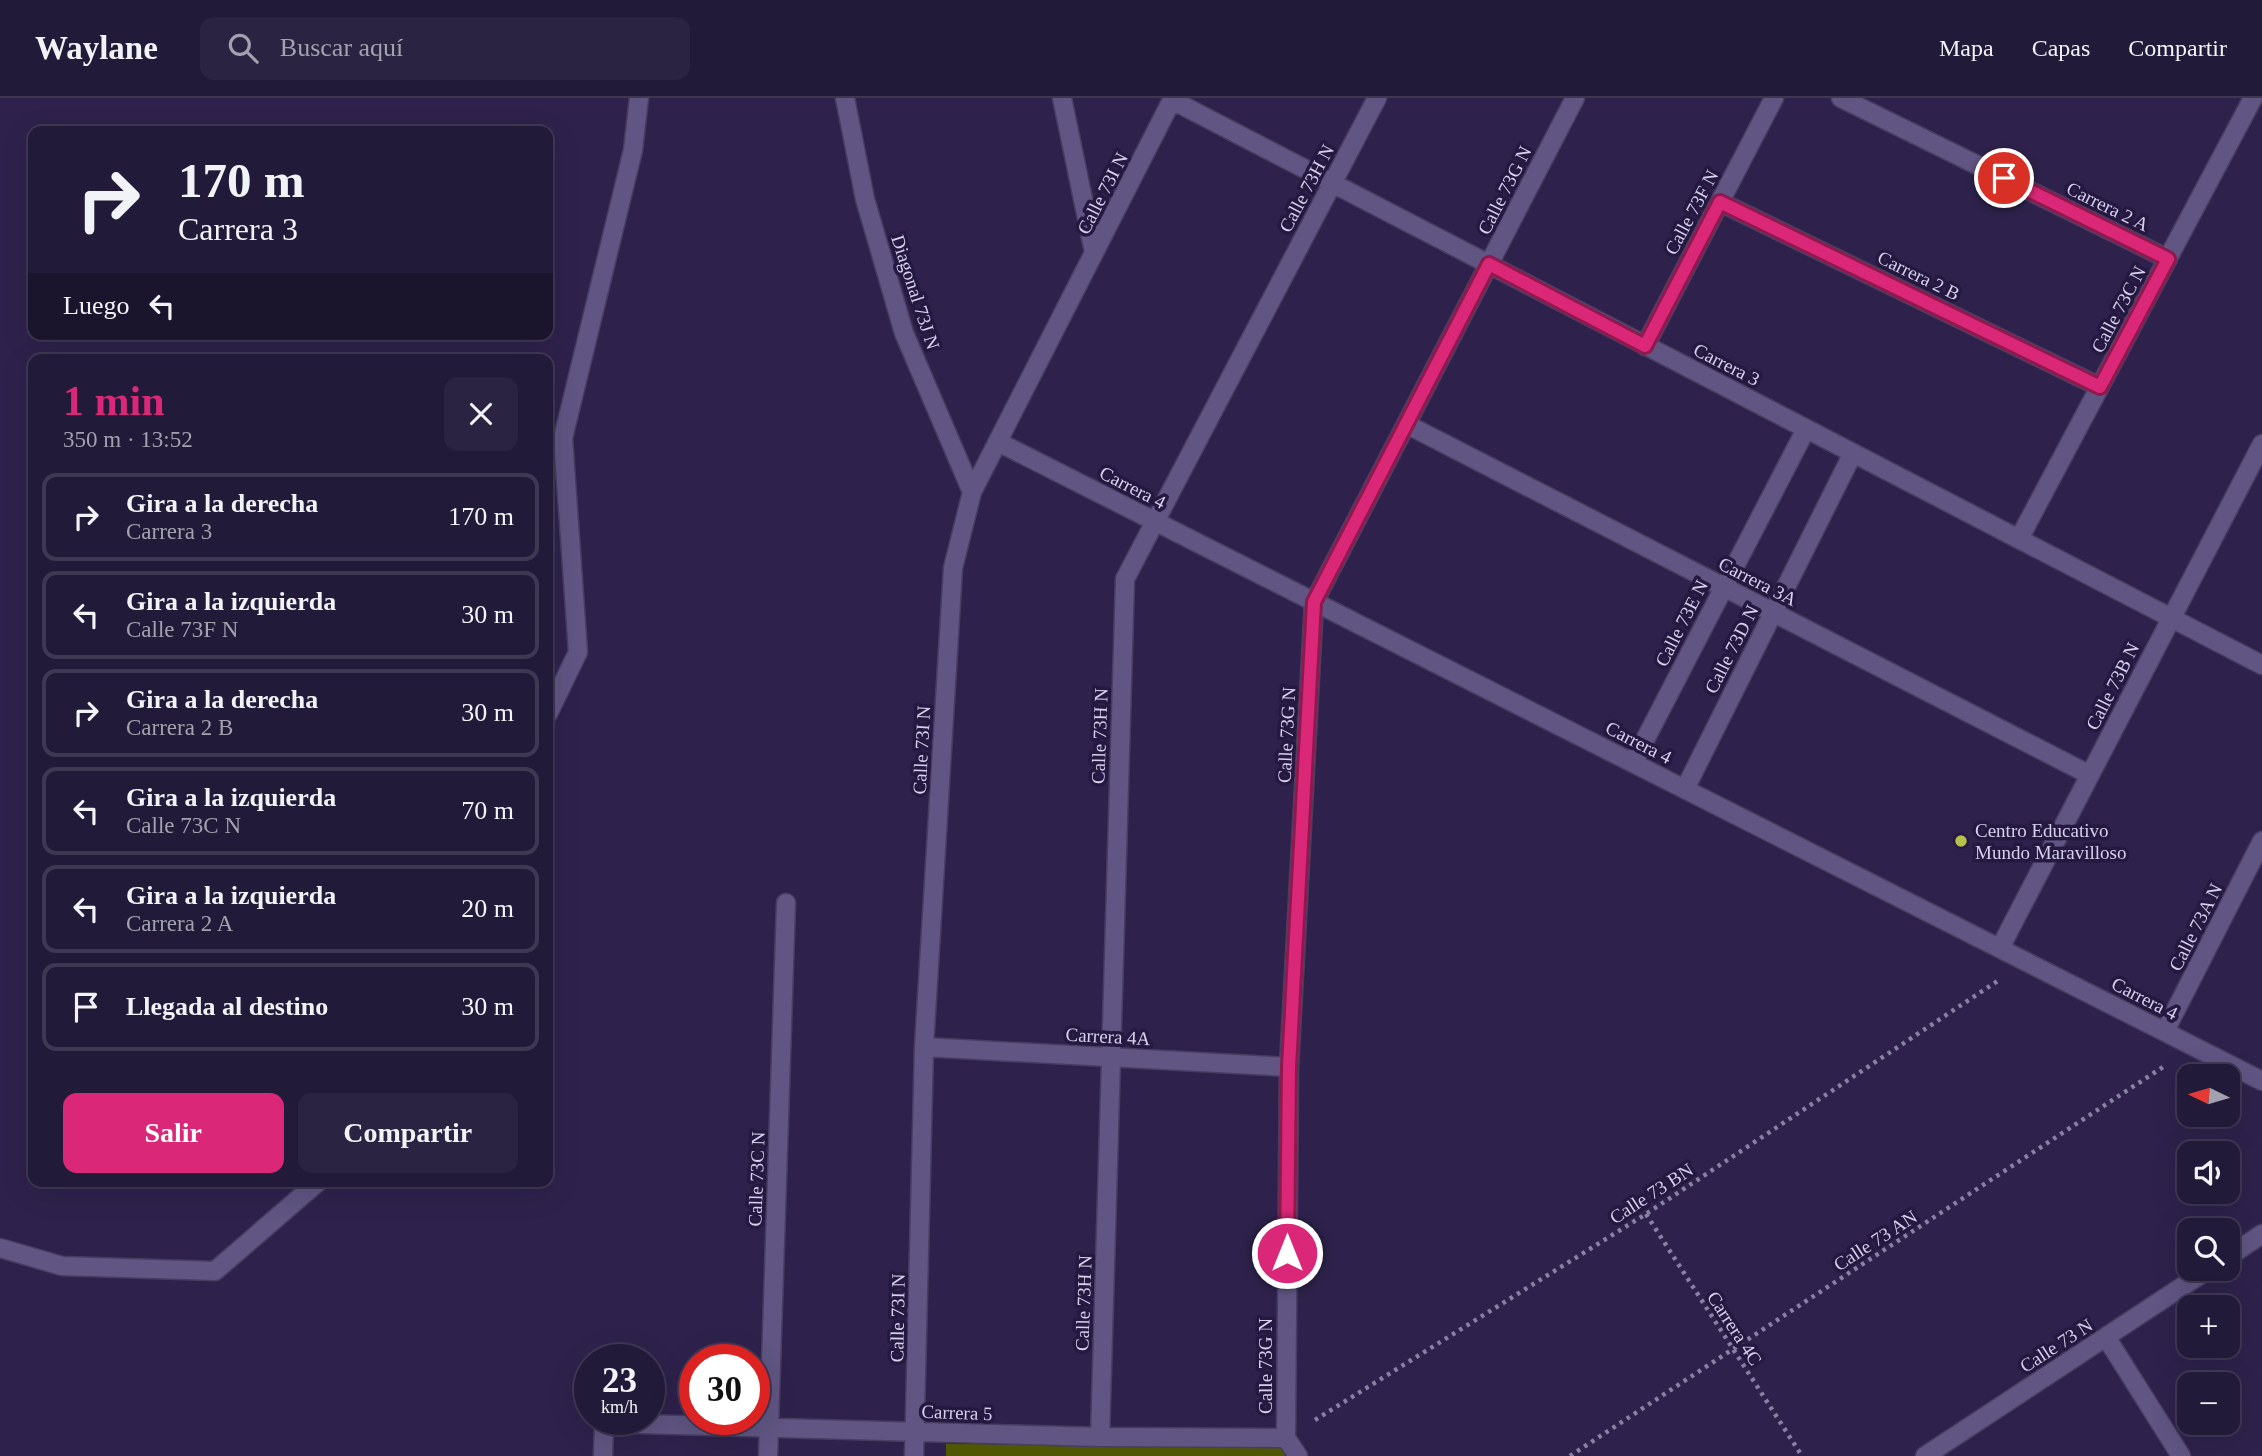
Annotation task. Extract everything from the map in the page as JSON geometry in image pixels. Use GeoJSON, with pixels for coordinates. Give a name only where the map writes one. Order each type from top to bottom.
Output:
{"type":"FeatureCollection","features":[{"type":"Feature","properties":{"kind":"street"},"geometry":{"type":"LineString","coordinates":[[553,704],[578,652],[563,438],[633,150],[639,98]]}},
{"type":"Feature","properties":{"kind":"street","name":"Diagonal 73J N"},"geometry":{"type":"LineString","coordinates":[[845,98],[865,199],[904,333],[972,492]]}},
{"type":"Feature","properties":{"kind":"street"},"geometry":{"type":"LineString","coordinates":[[1062,98],[1094,252]]}},
{"type":"Feature","properties":{"kind":"street","name":"Calle 73H N"},"geometry":{"type":"LineString","coordinates":[[1100,1437],[1125,579],[1377,98]]}},
{"type":"Feature","properties":{"kind":"street","name":"Calle 73G N"},"geometry":{"type":"LineString","coordinates":[[1286,1438],[1289,1067],[1314,602],[1575,98]]}},
{"type":"Feature","properties":{"kind":"street","name":"Calle 73F N"},"geometry":{"type":"LineString","coordinates":[[1645,346],[1774,98]]}},
{"type":"Feature","properties":{"kind":"street","name":"Carrera 2 A"},"geometry":{"type":"LineString","coordinates":[[1841,98],[2168,259]]}},
{"type":"Feature","properties":{"kind":"street","name":"Calle 73I N"},"geometry":{"type":"LineString","coordinates":[[914,1456],[924,1047],[953,568],[972,492],[1173,99]]}},
{"type":"Feature","properties":{"kind":"street","name":"Carrera 3"},"geometry":{"type":"LineString","coordinates":[[1173,99],[2262,665]]}},
{"type":"Feature","properties":{"kind":"street","name":"Calle 73C N"},"geometry":{"type":"LineString","coordinates":[[2020,539],[2254,100]]}},
{"type":"Feature","properties":{"kind":"street","name":"Carrera 2 B"},"geometry":{"type":"LineString","coordinates":[[1720,202],[2100,387]]}},
{"type":"Feature","properties":{"kind":"street","name":"Carrera 3A"},"geometry":{"type":"LineString","coordinates":[[1406,424],[2090,775]]}},
{"type":"Feature","properties":{"kind":"street","name":"Calle 73E N"},"geometry":{"type":"LineString","coordinates":[[1633,763],[1806,429]]}},
{"type":"Feature","properties":{"kind":"street","name":"Carrera 4"},"geometry":{"type":"LineString","coordinates":[[998,442],[2262,1081]]}},
{"type":"Feature","properties":{"kind":"street","name":"Calle 73B N"},"geometry":{"type":"LineString","coordinates":[[2000,948],[2262,444]]}},
{"type":"Feature","properties":{"kind":"street","name":"Calle 73D N"},"geometry":{"type":"LineString","coordinates":[[1685,789],[1853,453]]}},
{"type":"Feature","properties":{"kind":"street","name":"Calle 73A N"},"geometry":{"type":"LineString","coordinates":[[2165,1031],[2262,841]]}},
{"type":"Feature","properties":{"kind":"street","name":"Calle 73C N"},"geometry":{"type":"LineString","coordinates":[[770,1397],[786,903]]}},
{"type":"Feature","properties":{"kind":"street","name":"Carrera 4A"},"geometry":{"type":"LineString","coordinates":[[924,1047],[1289,1067]]}},
{"type":"Feature","properties":{"kind":"street"},"geometry":{"type":"LineString","coordinates":[[0,1248],[62,1266],[215,1271],[312,1187]]}},
{"type":"Feature","properties":{"kind":"street"},"geometry":{"type":"LineString","coordinates":[[2240,1249],[2262,1234]]}},
{"type":"Feature","properties":{"kind":"street","name":"Calle 73 N"},"geometry":{"type":"LineString","coordinates":[[1934,1453],[2191,1281]]}},
{"type":"Feature","properties":{"kind":"street"},"geometry":{"type":"LineString","coordinates":[[2106,1337],[2181,1456]]}},
{"type":"Feature","properties":{"kind":"street","name":"Carrera 5"},"geometry":{"type":"LineString","coordinates":[[603,1456],[604,1423],[679,1425]]}},
{"type":"Feature","properties":{"kind":"street","name":"Carrera 5"},"geometry":{"type":"LineString","coordinates":[[770,1428],[1100,1437],[1286,1438]]}},
{"type":"Feature","properties":{"kind":"street","name":"Calle 73C N"},"geometry":{"type":"LineString","coordinates":[[768,1456],[769,1435]]}},
{"type":"Feature","properties":{"kind":"street"},"geometry":{"type":"LineString","coordinates":[[1286,1438],[1298,1456]]}},
{"type":"Feature","properties":{"kind":"path","name":"Calle 73 BN"},"geometry":{"type":"LineString","coordinates":[[1286,1438],[1646,1214],[2026,962]]}},
{"type":"Feature","properties":{"kind":"path","name":"Calle 73 AN"},"geometry":{"type":"LineString","coordinates":[[1570,1456],[2194,1047]]}},
{"type":"Feature","properties":{"kind":"path","name":"Carrera 4C"},"geometry":{"type":"LineString","coordinates":[[1646,1214],[1802,1456]]}},
{"type":"Feature","properties":{"kind":"green space"},"geometry":{"type":"Polygon","coordinates":[[[946,1444],[1292,1446],[1298,1456],[946,1456],[946,1444]]]}},
{"type":"Feature","properties":{"kind":"place","name":"Centro Educativo Mundo Maravilloso"},"geometry":{"type":"Point","coordinates":[1961,841]}},
{"type":"Feature","properties":{"kind":"route"},"geometry":{"type":"LineString","coordinates":[[1287,1253],[1289,1067],[1314,602],[1489,264],[1645,346],[1720,202],[2100,387],[2168,259],[2004,178]]}}]}
